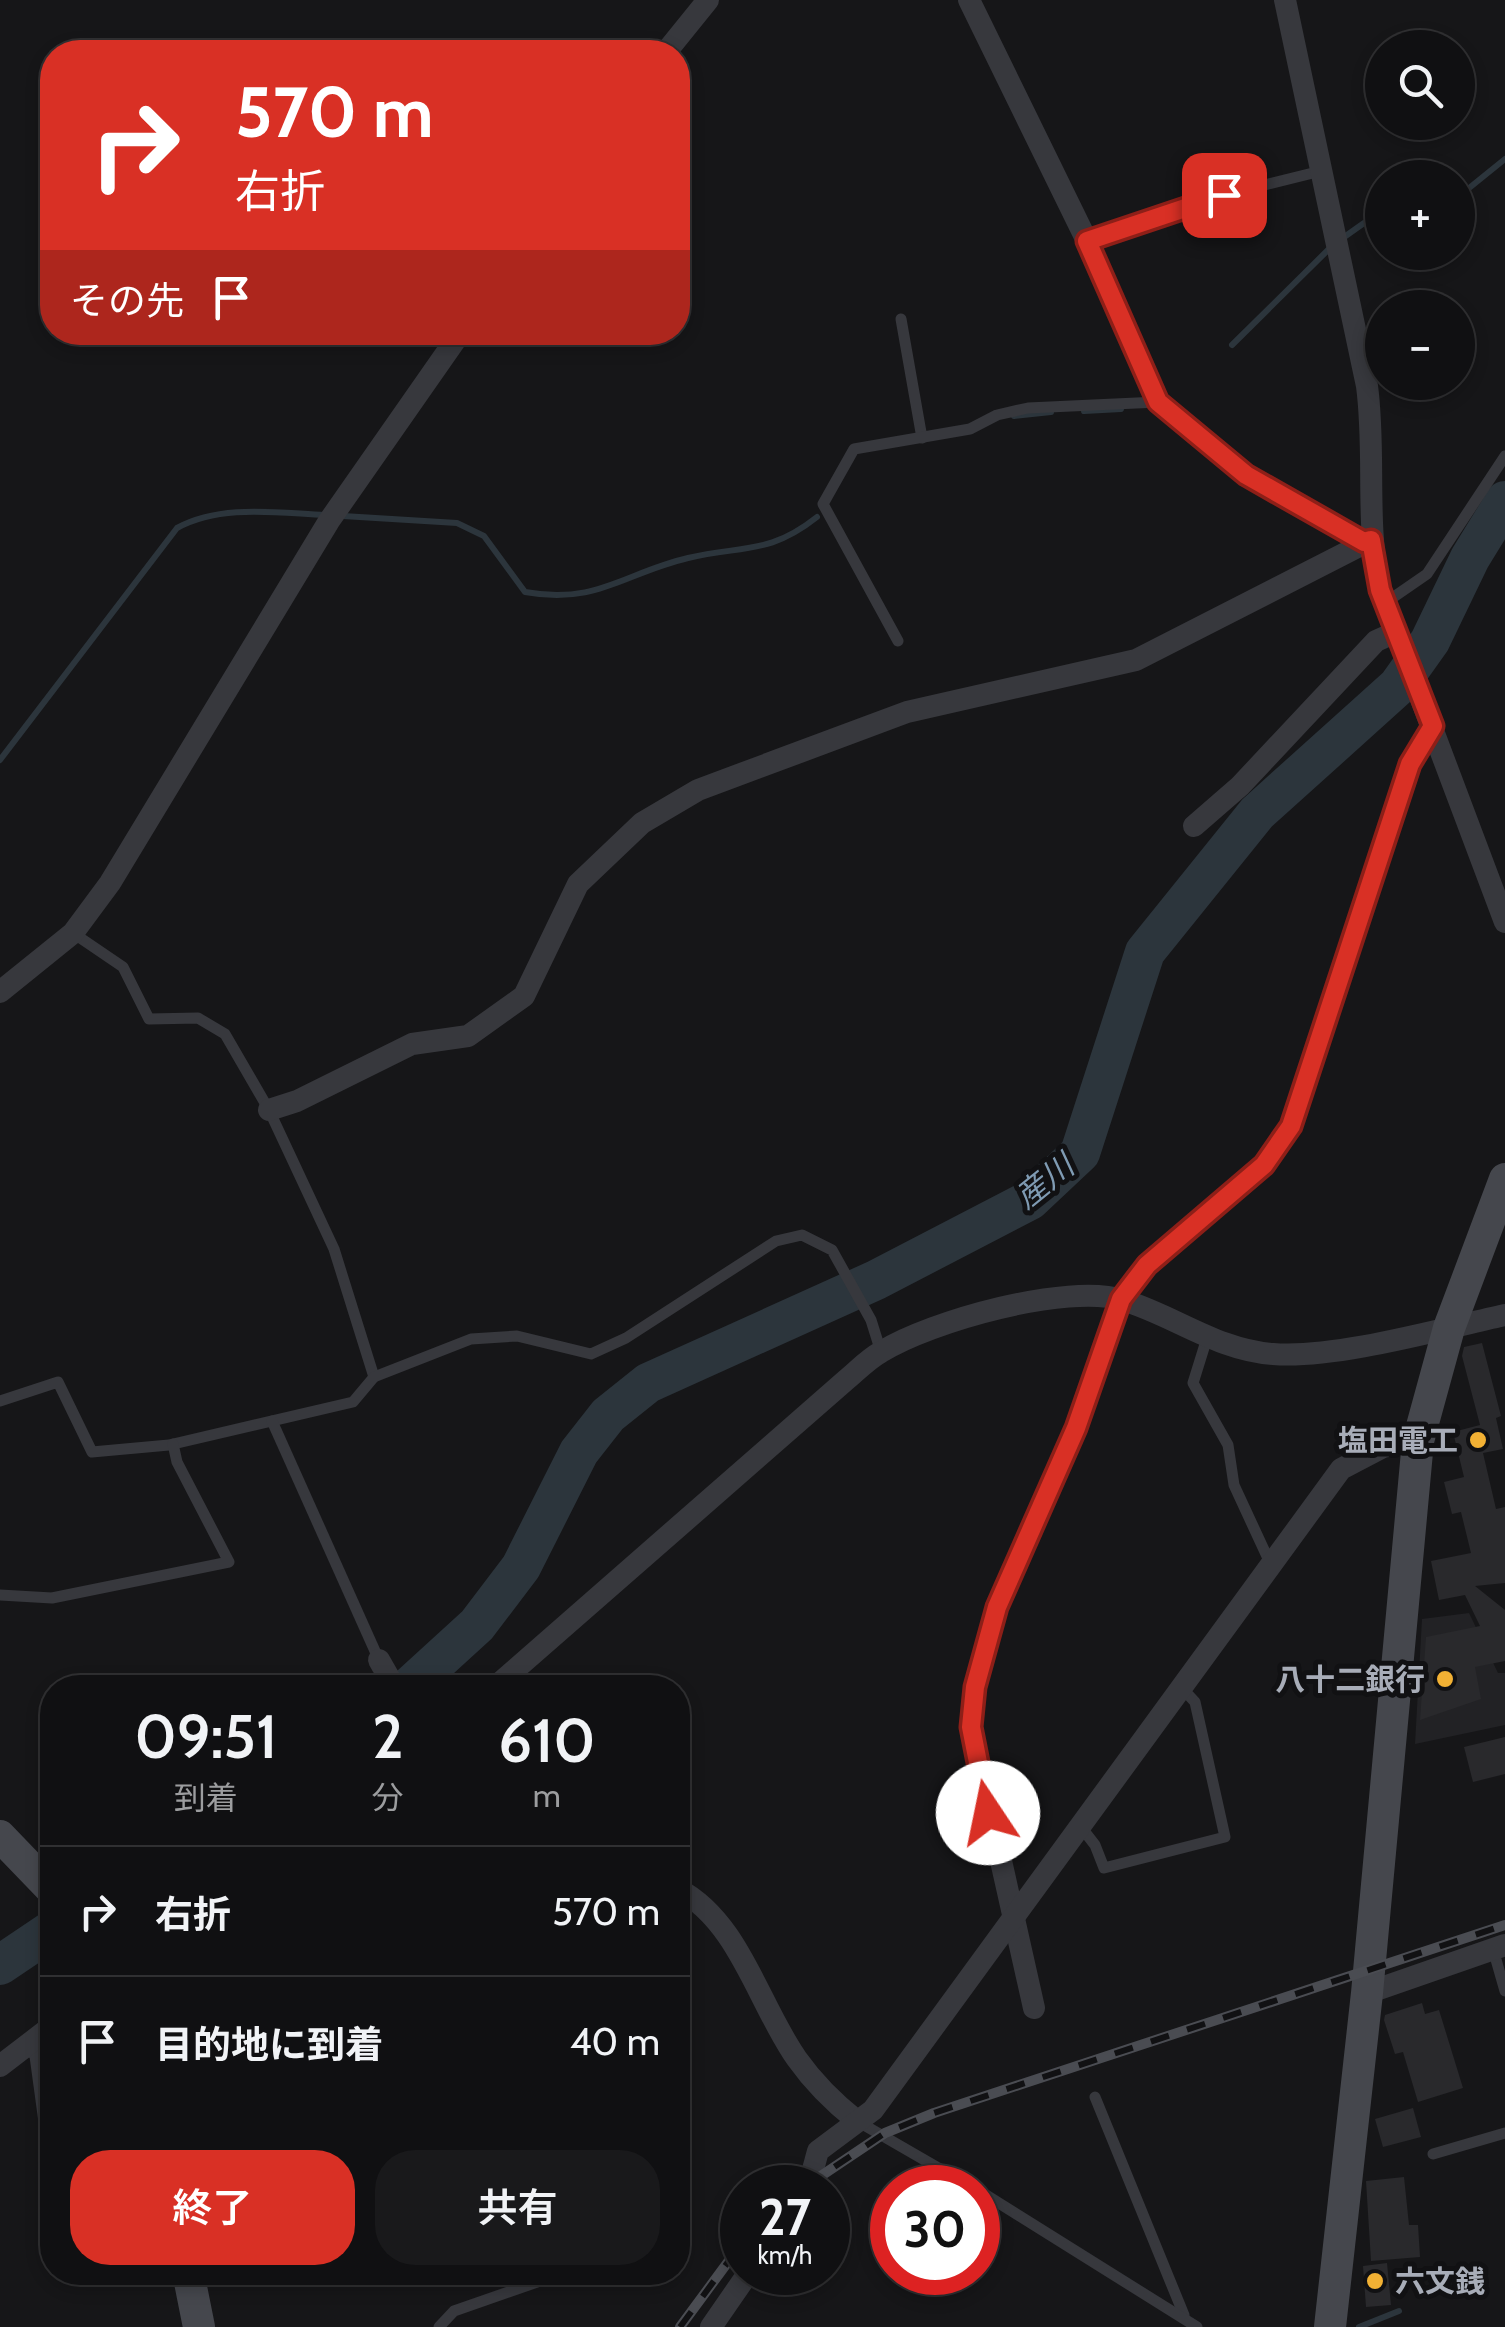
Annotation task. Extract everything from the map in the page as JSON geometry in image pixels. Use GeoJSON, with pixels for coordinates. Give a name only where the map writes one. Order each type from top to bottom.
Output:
{"type":"FeatureCollection","features":[{"type":"Feature","properties":{"kind":"street"},"geometry":{"type":"LineString","coordinates":[[676,40],[708,0]]}},
{"type":"Feature","properties":{"kind":"street"},"geometry":{"type":"LineString","coordinates":[[969,0],[1087,241],[1158,402],[1246,475],[1368,541]]}},
{"type":"Feature","properties":{"kind":"street"},"geometry":{"type":"LineString","coordinates":[[1285,0],[1371,413],[1368,541],[1385,603],[1505,922]]}},
{"type":"Feature","properties":{"kind":"street"},"geometry":{"type":"LineString","coordinates":[[0,992],[73,933],[110,883],[329,521],[452,345]]}},
{"type":"Feature","properties":{"kind":"street"},"geometry":{"type":"LineString","coordinates":[[269,1110],[297,1101],[412,1044],[468,1036],[524,996],[578,884],[642,824],[698,790],[907,712],[1136,660],[1320,570],[1368,541]]}},
{"type":"Feature","properties":{"kind":"street"},"geometry":{"type":"LineString","coordinates":[[1194,826],[1240,786],[1376,641],[1397,635]]}},
{"type":"Feature","properties":{"kind":"street"},"geometry":{"type":"LineString","coordinates":[[1034,2008],[971,1727],[975,1687],[997,1607],[1076,1428],[1121,1299],[1147,1265],[1264,1165],[1291,1126],[1410,764],[1429,718]]}},
{"type":"Feature","properties":{"kind":"street"},"geometry":{"type":"LineString","coordinates":[[1330,2327],[1418,1442],[1448,1328],[1505,1179]]}},
{"type":"Feature","properties":{"kind":"street"},"geometry":{"type":"LineString","coordinates":[[509,1675],[880,1352],[918,1334],[994,1311],[1075,1296],[1121,1299],[1206,1338],[1270,1354],[1308,1355],[1505,1316]]}},
{"type":"Feature","properties":{"kind":"street"},"geometry":{"type":"LineString","coordinates":[[814,2165],[818,2151],[872,2110],[1341,1470],[1384,1447],[1418,1442]]}},
{"type":"Feature","properties":{"kind":"street"},"geometry":{"type":"LineString","coordinates":[[379,1660],[388,1675]]}},
{"type":"Feature","properties":{"kind":"street"},"geometry":{"type":"LineString","coordinates":[[0,1836],[40,1876]]}},
{"type":"Feature","properties":{"kind":"street"},"geometry":{"type":"LineString","coordinates":[[690,1897],[707,1906],[795,2056],[826,2096],[856,2121]]}},
{"type":"Feature","properties":{"kind":"street"},"geometry":{"type":"LineString","coordinates":[[1366,1993],[1499,1947]]}},
{"type":"Feature","properties":{"kind":"street"},"geometry":{"type":"LineString","coordinates":[[0,2066],[40,2036]]}},
{"type":"Feature","properties":{"kind":"street"},"geometry":{"type":"LineString","coordinates":[[191,2285],[199,2327]]}},
{"type":"Feature","properties":{"kind":"street"},"geometry":{"type":"LineString","coordinates":[[711,2327],[733,2295]]}},
{"type":"Feature","properties":{"kind":"lane"},"geometry":{"type":"LineString","coordinates":[[1087,241],[1192,203],[1321,171]]}},
{"type":"Feature","properties":{"kind":"lane"},"geometry":{"type":"LineString","coordinates":[[901,319],[922,438]]}},
{"type":"Feature","properties":{"kind":"lane"},"geometry":{"type":"LineString","coordinates":[[898,641],[823,504],[854,448],[970,429],[997,415],[1028,408],[1158,402]]}},
{"type":"Feature","properties":{"kind":"lane"},"geometry":{"type":"LineString","coordinates":[[1385,603],[1427,574],[1505,456]]}},
{"type":"Feature","properties":{"kind":"lane"},"geometry":{"type":"LineString","coordinates":[[73,933],[122,967],[149,1019],[198,1018],[224,1034],[269,1110],[334,1249],[374,1377]]}},
{"type":"Feature","properties":{"kind":"lane"},"geometry":{"type":"LineString","coordinates":[[0,1402],[58,1382],[92,1452],[173,1444],[353,1402],[374,1377],[471,1339],[517,1336],[592,1354],[626,1338],[776,1241],[802,1235],[832,1250],[871,1320],[880,1352]]}},
{"type":"Feature","properties":{"kind":"lane"},"geometry":{"type":"LineString","coordinates":[[1206,1338],[1192,1383],[1228,1444],[1234,1485],[1271,1565]]}},
{"type":"Feature","properties":{"kind":"lane"},"geometry":{"type":"LineString","coordinates":[[272,1421],[379,1660]]}},
{"type":"Feature","properties":{"kind":"lane"},"geometry":{"type":"LineString","coordinates":[[0,1595],[52,1598],[229,1562],[177,1462],[173,1444]]}},
{"type":"Feature","properties":{"kind":"lane"},"geometry":{"type":"LineString","coordinates":[[1081,1827],[1095,1844],[1104,1868],[1225,1837],[1196,1702],[1182,1688]]}},
{"type":"Feature","properties":{"kind":"lane"},"geometry":{"type":"LineString","coordinates":[[1499,1947],[1505,1991]]}},
{"type":"Feature","properties":{"kind":"lane"},"geometry":{"type":"LineString","coordinates":[[27,2046],[35,2056],[40,2093]]}},
{"type":"Feature","properties":{"kind":"lane"},"geometry":{"type":"LineString","coordinates":[[1096,2096],[1184,2317]]}},
{"type":"Feature","properties":{"kind":"lane"},"geometry":{"type":"LineString","coordinates":[[856,2121],[933,2165]]}},
{"type":"Feature","properties":{"kind":"lane"},"geometry":{"type":"LineString","coordinates":[[1433,2154],[1505,2133]]}},
{"type":"Feature","properties":{"kind":"lane"},"geometry":{"type":"LineString","coordinates":[[1000,2204],[1197,2327]]}},
{"type":"Feature","properties":{"kind":"lane"},"geometry":{"type":"LineString","coordinates":[[440,2327],[454,2311],[529,2285]]}},
{"type":"Feature","properties":{"kind":"shaded area"},"geometry":{"type":"Polygon","coordinates":[[[1469,1613],[1498,1673],[1505,1673],[1505,1725],[1415,1744],[1422,1619],[1469,1613]]]}},
{"type":"Feature","properties":{"kind":"building"},"geometry":{"type":"Polygon","coordinates":[[[1482,1343],[1501,1416],[1496,1418],[1503,1449],[1483,1453],[1496,1509],[1505,1507],[1505,1583],[1475,1586],[1505,1610],[1505,1661],[1475,1667],[1481,1699],[1420,1720],[1426,1637],[1480,1626],[1465,1595],[1439,1600],[1431,1561],[1471,1553],[1461,1512],[1452,1514],[1444,1482],[1464,1477],[1453,1432],[1480,1425],[1462,1356],[1464,1347],[1482,1343]]]}},
{"type":"Feature","properties":{"kind":"building"},"geometry":{"type":"Polygon","coordinates":[[[1505,1737],[1505,1774],[1473,1782],[1464,1747],[1505,1737]]]}},
{"type":"Feature","properties":{"kind":"building"},"geometry":{"type":"Polygon","coordinates":[[[1422,2003],[1425,2014],[1439,2010],[1463,2088],[1418,2102],[1403,2052],[1395,2054],[1384,2020],[1385,2015],[1422,2003]]]}},
{"type":"Feature","properties":{"kind":"building"},"geometry":{"type":"Polygon","coordinates":[[[1413,2108],[1421,2137],[1383,2147],[1375,2119],[1413,2108]]]}},
{"type":"Feature","properties":{"kind":"building"},"geometry":{"type":"Polygon","coordinates":[[[1404,2177],[1409,2225],[1418,2225],[1420,2257],[1371,2261],[1366,2181],[1404,2177]]]}},
{"type":"Feature","properties":{"kind":"building"},"geometry":{"type":"Polygon","coordinates":[[[1387,2263],[1391,2305],[1366,2307],[1363,2266],[1387,2263]]]}},
{"type":"Feature","properties":{"kind":"waterway"},"geometry":{"type":"LineString","coordinates":[[1475,183],[1505,159]]}},
{"type":"Feature","properties":{"kind":"waterway"},"geometry":{"type":"LineString","coordinates":[[1340,240],[1365,223]]}},
{"type":"Feature","properties":{"kind":"waterway"},"geometry":{"type":"LineString","coordinates":[[1232,345],[1330,248]]}},
{"type":"Feature","properties":{"kind":"waterway"},"geometry":{"type":"LineString","coordinates":[[1084,411],[1121,409]]}},
{"type":"Feature","properties":{"kind":"waterway"},"geometry":{"type":"LineString","coordinates":[[1014,416],[1051,412]]}},
{"type":"Feature","properties":{"kind":"waterway","name":"産川"},"geometry":{"type":"LineString","coordinates":[[422,1675],[477,1625],[521,1567],[579,1452],[608,1415],[648,1383],[876,1280],[1030,1200],[1080,1153],[1145,952],[1257,813],[1398,686],[1430,641],[1470,558],[1505,501]]}},
{"type":"Feature","properties":{"kind":"waterway"},"geometry":{"type":"LineString","coordinates":[[0,760],[177,528],[194,520],[231,513],[325,515]]}},
{"type":"Feature","properties":{"kind":"waterway"},"geometry":{"type":"LineString","coordinates":[[343,516],[457,523],[484,536],[525,592],[550,595],[591,591],[688,558],[770,543],[817,517]]}},
{"type":"Feature","properties":{"kind":"waterway","name":"産川"},"geometry":{"type":"LineString","coordinates":[[0,1965],[40,1938]]}},
{"type":"Feature","properties":{"kind":"waterway"},"geometry":{"type":"LineString","coordinates":[[1359,2327],[1399,2311]]}},
{"type":"Feature","properties":{"kind":"railway"},"geometry":{"type":"LineString","coordinates":[[837,2165],[885,2133],[934,2113],[1505,1925]]}},
{"type":"Feature","properties":{"kind":"railway"},"geometry":{"type":"LineString","coordinates":[[680,2327],[720,2273]]}},
{"type":"Feature","properties":{"kind":"place","name":"塩田電工"},"geometry":{"type":"Point","coordinates":[1478,1440]}},
{"type":"Feature","properties":{"kind":"place","name":"八十二銀行"},"geometry":{"type":"Point","coordinates":[1445,1679]}},
{"type":"Feature","properties":{"kind":"place","name":"六文銭"},"geometry":{"type":"Point","coordinates":[1375,2281]}},
{"type":"Feature","properties":{"kind":"route"},"geometry":{"type":"LineString","coordinates":[[988,1813],[971,1727],[975,1687],[997,1607],[1076,1428],[1121,1299],[1147,1265],[1264,1165],[1291,1126],[1410,764],[1433,726],[1380,590],[1371,540],[1364,542],[1246,475],[1158,402],[1087,241],[1224,195]]}}]}
